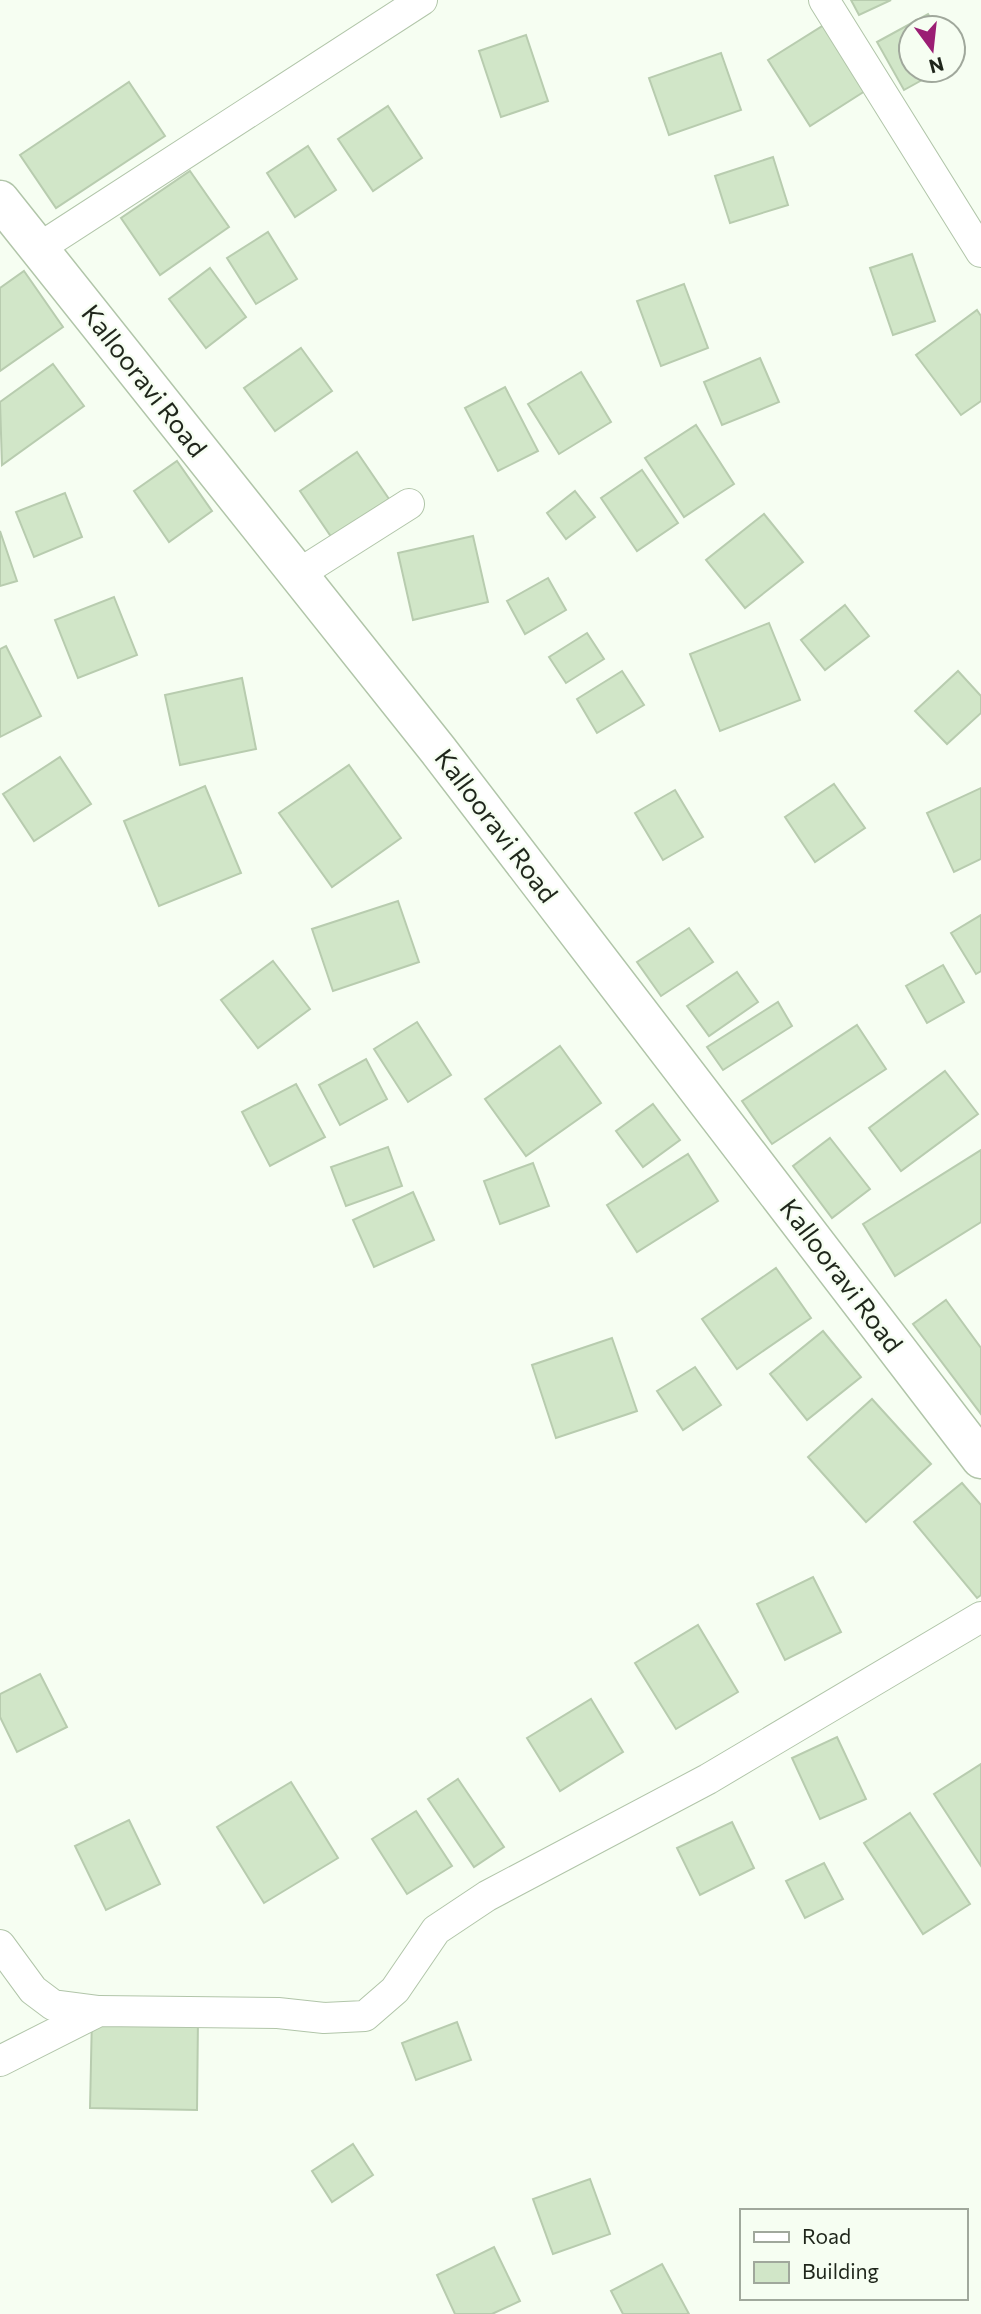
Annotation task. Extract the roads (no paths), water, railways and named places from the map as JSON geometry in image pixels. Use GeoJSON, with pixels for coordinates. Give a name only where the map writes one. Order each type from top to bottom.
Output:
{"type":"FeatureCollection","features":[{"type":"Feature","properties":{"kind":"main road","name":"Kallooravi Road"},"geometry":{"type":"LineString","coordinates":[[0,201],[438,750],[981,1460]]}},
{"type":"Feature","properties":{"kind":"street"},"geometry":{"type":"LineString","coordinates":[[39,248],[422,0]]}},
{"type":"Feature","properties":{"kind":"street"},"geometry":{"type":"LineString","coordinates":[[824,0],[981,252]]}},
{"type":"Feature","properties":{"kind":"street"},"geometry":{"type":"LineString","coordinates":[[298,575],[410,504]]}},
{"type":"Feature","properties":{"kind":"street"},"geometry":{"type":"LineString","coordinates":[[0,1945],[33,1990],[53,2004],[99,2011],[278,2012],[324,2018],[365,2016],[396,1990],[436,1930],[487,1896],[708,1779],[981,1617]]}},
{"type":"Feature","properties":{"kind":"street"},"geometry":{"type":"LineString","coordinates":[[0,2061],[99,2011]]}}]}
